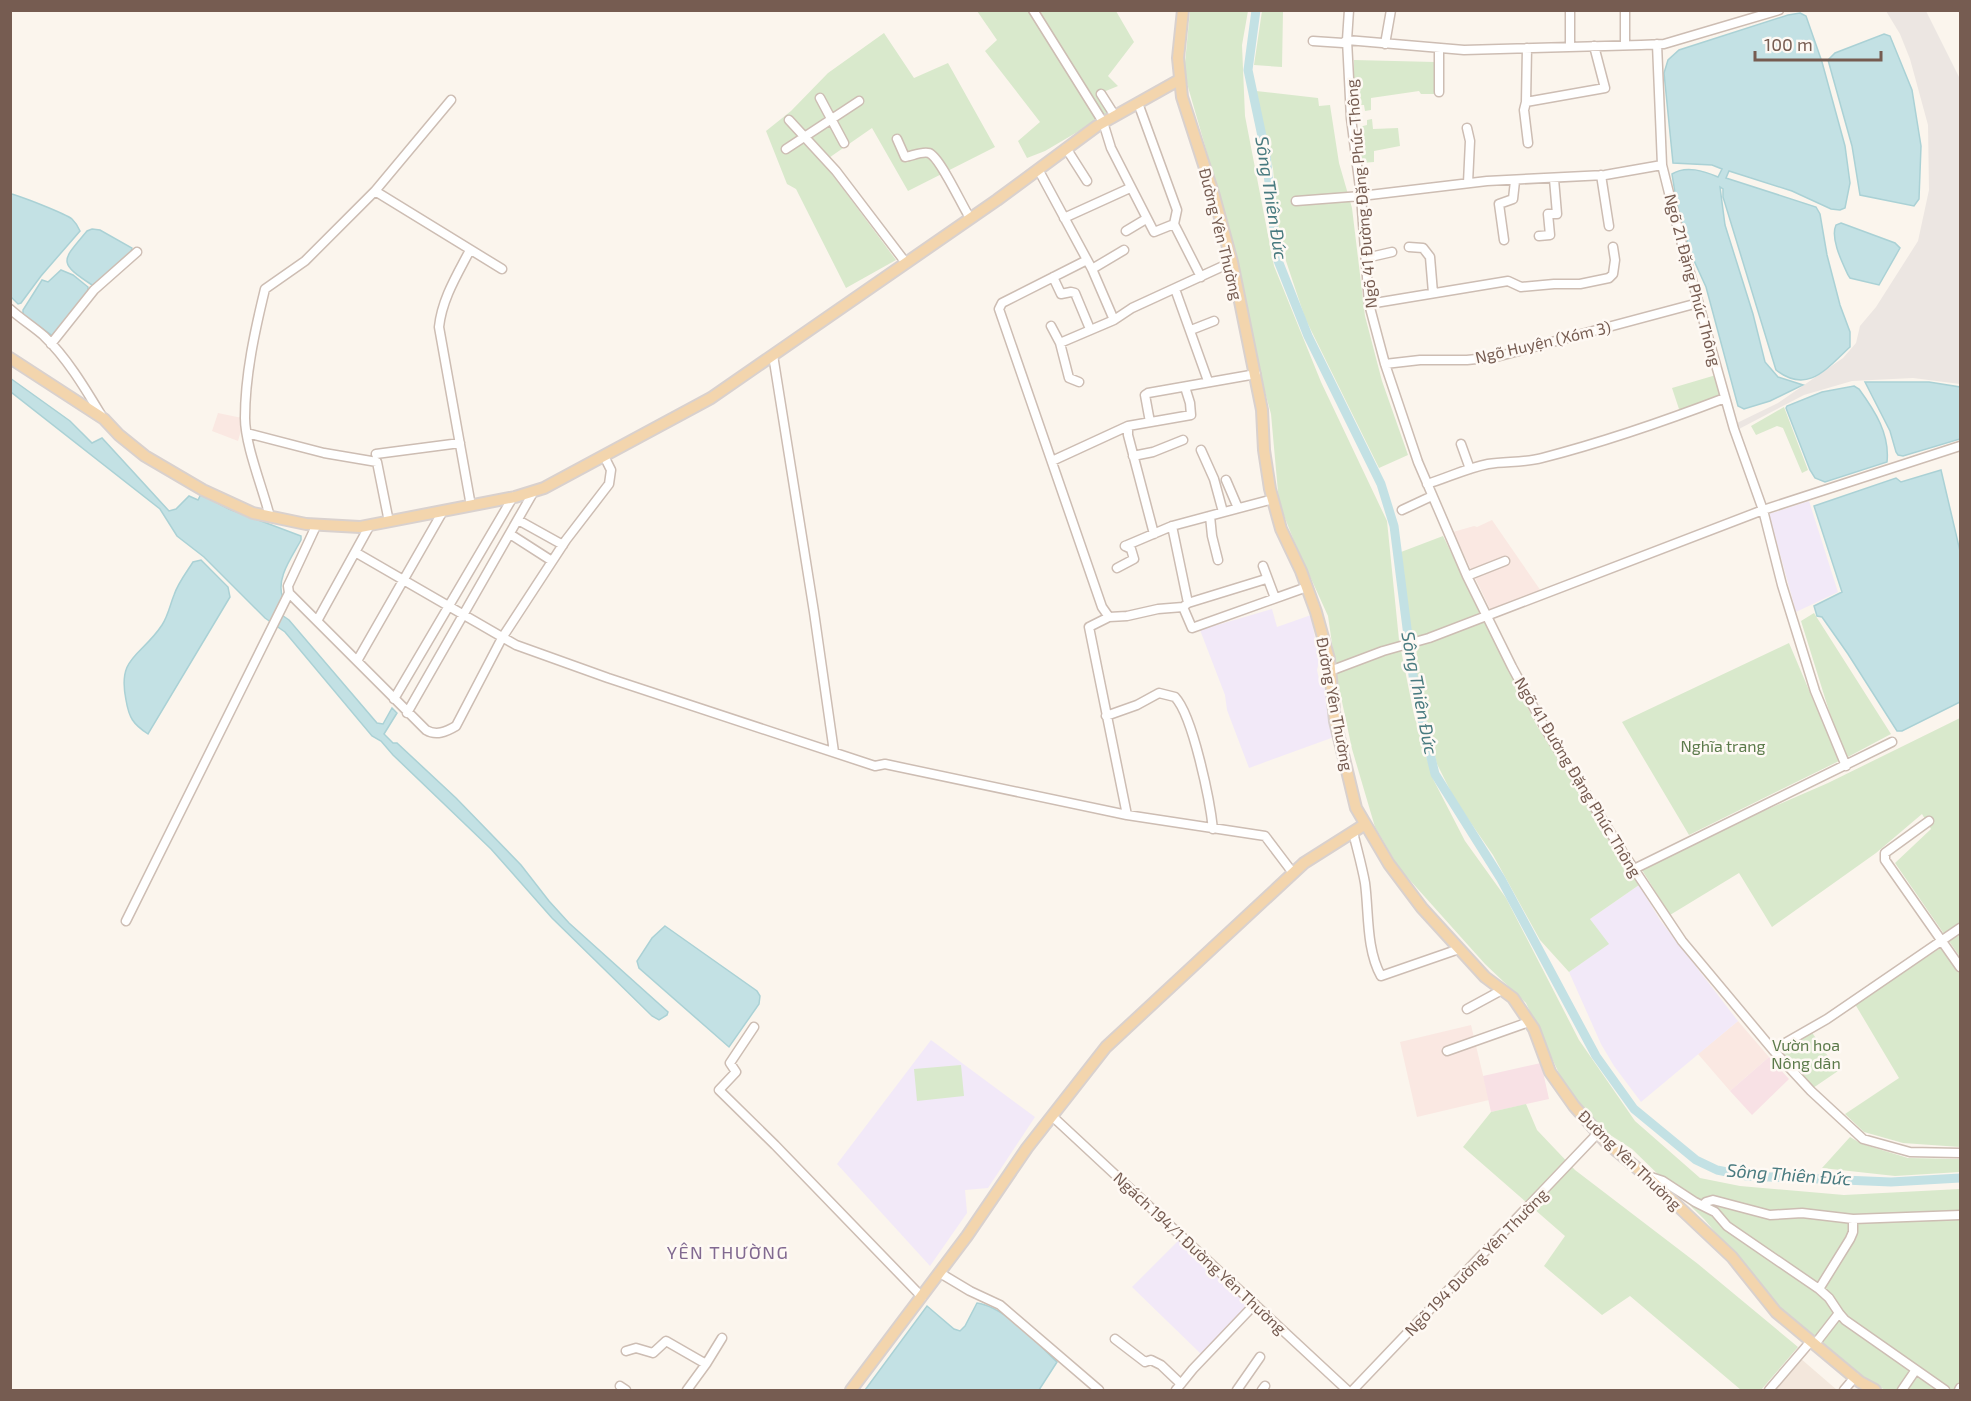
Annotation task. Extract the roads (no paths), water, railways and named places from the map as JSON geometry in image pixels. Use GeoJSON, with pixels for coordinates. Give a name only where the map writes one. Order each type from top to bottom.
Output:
{"type":"FeatureCollection","features":[{"type":"Feature","properties":{"kind":"main road","name":"Đường Yên Thường"},"geometry":{"type":"LineString","coordinates":[[1183,10],[1178,58],[1182,97],[1214,196],[1232,262],[1256,374],[1262,410],[1264,450],[1273,499],[1281,529],[1307,587],[1319,622],[1330,671],[1335,721],[1356,808],[1389,864],[1415,899],[1485,977],[1513,998],[1534,1029],[1550,1072],[1574,1106],[1606,1142],[1645,1175],[1732,1257],[1776,1312],[1855,1377],[1876,1390]]}},
{"type":"Feature","properties":{"kind":"main road"},"geometry":{"type":"LineString","coordinates":[[10,358],[104,419],[119,435],[145,456],[203,490],[253,513],[316,526],[360,527],[513,497],[544,488],[711,398],[906,263],[968,214],[997,201],[1103,122],[1179,80]]}},
{"type":"Feature","properties":{"kind":"main road"},"geometry":{"type":"LineString","coordinates":[[851,1390],[940,1273],[1027,1148],[1106,1047],[1304,863],[1365,825]]}},
{"type":"Feature","properties":{"kind":"street"},"geometry":{"type":"LineString","coordinates":[[1034,10],[1103,122],[1111,148],[1154,232],[1174,224]]}},
{"type":"Feature","properties":{"kind":"street","name":"Ngõ 41 Đường Đặng Phúc Thông"},"geometry":{"type":"LineString","coordinates":[[1349,10],[1347,40],[1351,118],[1361,196],[1369,304],[1385,364],[1432,496],[1467,576],[1486,617],[1546,730],[1682,941],[1773,1050],[1811,1091],[1863,1139],[1910,1152],[1960,1153]]}},
{"type":"Feature","properties":{"kind":"street"},"geometry":{"type":"LineString","coordinates":[[1385,44],[1391,10]]}},
{"type":"Feature","properties":{"kind":"street"},"geometry":{"type":"LineString","coordinates":[[1570,10],[1570,46]]}},
{"type":"Feature","properties":{"kind":"street"},"geometry":{"type":"LineString","coordinates":[[1625,10],[1625,45]]}},
{"type":"Feature","properties":{"kind":"street"},"geometry":{"type":"LineString","coordinates":[[1313,41],[1341,43],[1347,40],[1464,50],[1657,44],[1779,10]]}},
{"type":"Feature","properties":{"kind":"street","name":"Ngõ 21 Đặng Phúc Thông"},"geometry":{"type":"LineString","coordinates":[[1657,44],[1662,165],[1698,303],[1734,429],[1763,510],[1782,585],[1815,691],[1846,765]]}},
{"type":"Feature","properties":{"kind":"street"},"geometry":{"type":"LineString","coordinates":[[1526,102],[1605,88],[1594,46]]}},
{"type":"Feature","properties":{"kind":"street"},"geometry":{"type":"LineString","coordinates":[[1439,48],[1439,92]]}},
{"type":"Feature","properties":{"kind":"street"},"geometry":{"type":"LineString","coordinates":[[1527,48],[1524,110],[1528,143]]}},
{"type":"Feature","properties":{"kind":"street"},"geometry":{"type":"LineString","coordinates":[[1101,94],[1115,116]]}},
{"type":"Feature","properties":{"kind":"street"},"geometry":{"type":"LineString","coordinates":[[820,99],[844,143]]}},
{"type":"Feature","properties":{"kind":"street"},"geometry":{"type":"LineString","coordinates":[[270,517],[245,418],[252,344],[265,289],[305,261],[375,191],[451,100]]}},
{"type":"Feature","properties":{"kind":"street"},"geometry":{"type":"LineString","coordinates":[[786,149],[859,101]]}},
{"type":"Feature","properties":{"kind":"street"},"geometry":{"type":"LineString","coordinates":[[1138,103],[1177,210],[1174,224],[1201,277]]}},
{"type":"Feature","properties":{"kind":"street"},"geometry":{"type":"LineString","coordinates":[[789,120],[836,171],[906,263]]}},
{"type":"Feature","properties":{"kind":"street"},"geometry":{"type":"LineString","coordinates":[[1467,128],[1470,141],[1468,183]]}},
{"type":"Feature","properties":{"kind":"street"},"geometry":{"type":"LineString","coordinates":[[897,139],[905,157],[926,152],[932,154],[943,168],[968,214]]}},
{"type":"Feature","properties":{"kind":"street"},"geometry":{"type":"LineString","coordinates":[[1066,148],[1087,181]]}},
{"type":"Feature","properties":{"kind":"street"},"geometry":{"type":"LineString","coordinates":[[1296,201],[1468,183],[1601,175],[1662,165]]}},
{"type":"Feature","properties":{"kind":"street"},"geometry":{"type":"LineString","coordinates":[[1038,169],[1087,260],[1114,320]]}},
{"type":"Feature","properties":{"kind":"street"},"geometry":{"type":"LineString","coordinates":[[1601,175],[1609,226]]}},
{"type":"Feature","properties":{"kind":"street"},"geometry":{"type":"LineString","coordinates":[[1539,236],[1550,235],[1548,214],[1557,214],[1554,179]]}},
{"type":"Feature","properties":{"kind":"street"},"geometry":{"type":"LineString","coordinates":[[1504,240],[1499,204],[1513,199],[1515,181]]}},
{"type":"Feature","properties":{"kind":"street"},"geometry":{"type":"LineString","coordinates":[[1065,218],[1130,188]]}},
{"type":"Feature","properties":{"kind":"street"},"geometry":{"type":"LineString","coordinates":[[375,191],[502,269]]}},
{"type":"Feature","properties":{"kind":"street"},"geometry":{"type":"LineString","coordinates":[[1126,231],[1146,219]]}},
{"type":"Feature","properties":{"kind":"street"},"geometry":{"type":"LineString","coordinates":[[1409,247],[1423,248],[1430,257],[1433,293]]}},
{"type":"Feature","properties":{"kind":"street"},"geometry":{"type":"LineString","coordinates":[[1369,304],[1508,281],[1521,287],[1592,282],[1609,278],[1613,274],[1615,260],[1613,247]]}},
{"type":"Feature","properties":{"kind":"street"},"geometry":{"type":"LineString","coordinates":[[470,250],[446,297],[440,313],[439,327],[471,506]]}},
{"type":"Feature","properties":{"kind":"street"},"geometry":{"type":"LineString","coordinates":[[1092,270],[1124,250]]}},
{"type":"Feature","properties":{"kind":"street"},"geometry":{"type":"LineString","coordinates":[[51,344],[94,290],[137,252]]}},
{"type":"Feature","properties":{"kind":"street"},"geometry":{"type":"LineString","coordinates":[[1365,258],[1392,252]]}},
{"type":"Feature","properties":{"kind":"street"},"geometry":{"type":"LineString","coordinates":[[1087,260],[1002,303],[999,309],[1102,607],[1109,617]]}},
{"type":"Feature","properties":{"kind":"street"},"geometry":{"type":"LineString","coordinates":[[1060,343],[1114,320],[1132,308],[1232,262]]}},
{"type":"Feature","properties":{"kind":"street"},"geometry":{"type":"LineString","coordinates":[[1053,277],[1061,294],[1076,293],[1090,329]]}},
{"type":"Feature","properties":{"kind":"street"},"geometry":{"type":"LineString","coordinates":[[1175,289],[1208,381]]}},
{"type":"Feature","properties":{"kind":"street","name":"Ngõ Huyện (Xóm 3)"},"geometry":{"type":"LineString","coordinates":[[1385,364],[1496,357],[1698,303]]}},
{"type":"Feature","properties":{"kind":"street"},"geometry":{"type":"LineString","coordinates":[[10,309],[51,344],[80,381],[104,419]]}},
{"type":"Feature","properties":{"kind":"street"},"geometry":{"type":"LineString","coordinates":[[1191,330],[1214,321]]}},
{"type":"Feature","properties":{"kind":"street"},"geometry":{"type":"LineString","coordinates":[[1051,326],[1060,343],[1069,378],[1079,381]]}},
{"type":"Feature","properties":{"kind":"street"},"geometry":{"type":"LineString","coordinates":[[773,355],[834,752]]}},
{"type":"Feature","properties":{"kind":"street"},"geometry":{"type":"LineString","coordinates":[[1150,422],[1146,394],[1256,374]]}},
{"type":"Feature","properties":{"kind":"street"},"geometry":{"type":"LineString","coordinates":[[1052,461],[1128,426],[1191,415],[1185,387]]}},
{"type":"Feature","properties":{"kind":"street"},"geometry":{"type":"LineString","coordinates":[[1427,483],[1491,464],[1541,459],[1662,422],[1725,398]]}},
{"type":"Feature","properties":{"kind":"street"},"geometry":{"type":"LineString","coordinates":[[1128,426],[1154,534]]}},
{"type":"Feature","properties":{"kind":"street"},"geometry":{"type":"LineString","coordinates":[[247,433],[324,453],[377,462],[389,522]]}},
{"type":"Feature","properties":{"kind":"street"},"geometry":{"type":"LineString","coordinates":[[1134,456],[1153,452],[1183,440]]}},
{"type":"Feature","properties":{"kind":"street"},"geometry":{"type":"LineString","coordinates":[[376,454],[460,443]]}},
{"type":"Feature","properties":{"kind":"street"},"geometry":{"type":"LineString","coordinates":[[1461,444],[1470,469]]}},
{"type":"Feature","properties":{"kind":"street"},"geometry":{"type":"LineString","coordinates":[[1330,671],[1486,617],[1763,510],[1960,446]]}},
{"type":"Feature","properties":{"kind":"street"},"geometry":{"type":"LineString","coordinates":[[1201,450],[1214,479],[1222,512]]}},
{"type":"Feature","properties":{"kind":"street"},"geometry":{"type":"LineString","coordinates":[[289,593],[407,713],[431,733],[444,732],[456,726],[502,638],[563,545],[609,484],[611,470],[604,456]]}},
{"type":"Feature","properties":{"kind":"street"},"geometry":{"type":"LineString","coordinates":[[1226,480],[1238,508]]}},
{"type":"Feature","properties":{"kind":"street"},"geometry":{"type":"LineString","coordinates":[[407,713],[534,491]]}},
{"type":"Feature","properties":{"kind":"street"},"geometry":{"type":"LineString","coordinates":[[1402,510],[1432,496]]}},
{"type":"Feature","properties":{"kind":"street"},"geometry":{"type":"LineString","coordinates":[[394,699],[513,497]]}},
{"type":"Feature","properties":{"kind":"street"},"geometry":{"type":"LineString","coordinates":[[1117,568],[1134,558],[1131,549],[1125,546],[1172,525],[1273,499]]}},
{"type":"Feature","properties":{"kind":"street"},"geometry":{"type":"LineString","coordinates":[[357,661],[443,511]]}},
{"type":"Feature","properties":{"kind":"street"},"geometry":{"type":"LineString","coordinates":[[1210,516],[1218,560]]}},
{"type":"Feature","properties":{"kind":"street"},"geometry":{"type":"LineString","coordinates":[[518,520],[563,545]]}},
{"type":"Feature","properties":{"kind":"street"},"geometry":{"type":"LineString","coordinates":[[317,621],[370,525]]}},
{"type":"Feature","properties":{"kind":"street"},"geometry":{"type":"LineString","coordinates":[[1172,525],[1192,628],[1307,587]]}},
{"type":"Feature","properties":{"kind":"street"},"geometry":{"type":"LineString","coordinates":[[126,921],[282,608],[289,593],[288,586],[316,526]]}},
{"type":"Feature","properties":{"kind":"street"},"geometry":{"type":"LineString","coordinates":[[510,534],[552,561]]}},
{"type":"Feature","properties":{"kind":"street"},"geometry":{"type":"LineString","coordinates":[[355,552],[448,608],[516,645],[608,678],[875,766],[885,764],[1127,815],[1265,836],[1293,873]]}},
{"type":"Feature","properties":{"kind":"street"},"geometry":{"type":"LineString","coordinates":[[1467,576],[1505,561]]}},
{"type":"Feature","properties":{"kind":"street"},"geometry":{"type":"LineString","coordinates":[[1263,566],[1275,598]]}},
{"type":"Feature","properties":{"kind":"street"},"geometry":{"type":"LineString","coordinates":[[1127,815],[1089,627],[1109,617],[1186,605],[1266,579]]}},
{"type":"Feature","properties":{"kind":"street"},"geometry":{"type":"LineString","coordinates":[[1106,716],[1137,705],[1159,693],[1175,697],[1186,716],[1194,743],[1213,829]]}},
{"type":"Feature","properties":{"kind":"street"},"geometry":{"type":"LineString","coordinates":[[1634,868],[1893,742]]}},
{"type":"Feature","properties":{"kind":"street"},"geometry":{"type":"LineString","coordinates":[[1929,821],[1885,853],[1885,860],[1960,967]]}},
{"type":"Feature","properties":{"kind":"street"},"geometry":{"type":"LineString","coordinates":[[1353,832],[1365,882],[1371,942],[1377,970],[1381,976],[1459,949]]}},
{"type":"Feature","properties":{"kind":"street"},"geometry":{"type":"LineString","coordinates":[[1773,1050],[1827,1019],[1960,928]]}},
{"type":"Feature","properties":{"kind":"street"},"geometry":{"type":"LineString","coordinates":[[1467,1009],[1502,990]]}},
{"type":"Feature","properties":{"kind":"street"},"geometry":{"type":"LineString","coordinates":[[1447,1052],[1529,1022]]}},
{"type":"Feature","properties":{"kind":"street"},"geometry":{"type":"LineString","coordinates":[[754,1027],[730,1062],[735,1072],[719,1090],[922,1297]]}},
{"type":"Feature","properties":{"kind":"street","name":"Ngách 194/1 Đường Yên Thường"},"geometry":{"type":"LineString","coordinates":[[1052,1116],[1347,1390]]}},
{"type":"Feature","properties":{"kind":"street","name":"Ngõ 194 Đường Yên Thường"},"geometry":{"type":"LineString","coordinates":[[1353,1390],[1598,1133]]}},
{"type":"Feature","properties":{"kind":"street"},"geometry":{"type":"LineString","coordinates":[[1645,1175],[1663,1181],[1715,1212],[1727,1226],[1819,1289],[1829,1298],[1845,1320],[1945,1390]]}},
{"type":"Feature","properties":{"kind":"street"},"geometry":{"type":"LineString","coordinates":[[1703,1205],[1713,1200],[1770,1215],[1802,1213],[1853,1219],[1960,1215]]}},
{"type":"Feature","properties":{"kind":"street"},"geometry":{"type":"LineString","coordinates":[[1819,1289],[1850,1239],[1853,1232],[1853,1219]]}},
{"type":"Feature","properties":{"kind":"street"},"geometry":{"type":"LineString","coordinates":[[940,1273],[1000,1305],[1099,1390]]}},
{"type":"Feature","properties":{"kind":"street"},"geometry":{"type":"LineString","coordinates":[[1115,1339],[1145,1362],[1151,1360],[1161,1365],[1178,1387],[1255,1304]]}},
{"type":"Feature","properties":{"kind":"street"},"geometry":{"type":"LineString","coordinates":[[1774,1389],[1839,1314]]}},
{"type":"Feature","properties":{"kind":"street"},"geometry":{"type":"LineString","coordinates":[[687,1390],[722,1338]]}},
{"type":"Feature","properties":{"kind":"street"},"geometry":{"type":"LineString","coordinates":[[626,1351],[636,1348],[653,1353],[666,1341],[706,1364]]}},
{"type":"Feature","properties":{"kind":"street"},"geometry":{"type":"LineString","coordinates":[[1237,1390],[1260,1357]]}},
{"type":"Feature","properties":{"kind":"street"},"geometry":{"type":"LineString","coordinates":[[1902,1390],[1915,1371]]}},
{"type":"Feature","properties":{"kind":"street"},"geometry":{"type":"LineString","coordinates":[[1845,1390],[1855,1377]]}},
{"type":"Feature","properties":{"kind":"water"},"geometry":{"type":"Polygon","coordinates":[[[1800,13],[1806,16],[1822,62],[1845,146],[1850,183],[1845,208],[1831,209],[1792,191],[1729,171],[1726,178],[1816,207],[1820,214],[1827,255],[1840,305],[1850,332],[1850,347],[1825,370],[1807,379],[1798,380],[1787,377],[1776,370],[1723,197],[1723,189],[1720,187],[1725,225],[1753,314],[1765,362],[1778,377],[1803,385],[1770,401],[1744,409],[1738,406],[1706,287],[1691,254],[1677,205],[1672,174],[1689,169],[1718,177],[1722,169],[1712,165],[1673,163],[1664,73],[1668,60],[1679,50],[1800,13]]]}},
{"type":"Feature","properties":{"kind":"water"},"geometry":{"type":"Polygon","coordinates":[[[1884,34],[1890,36],[1912,90],[1921,146],[1919,199],[1914,206],[1860,195],[1852,146],[1828,60],[1835,53],[1884,34]]]}},
{"type":"Feature","properties":{"kind":"water"},"geometry":{"type":"Polygon","coordinates":[[[11,194],[72,219],[80,231],[18,304],[11,297],[11,194]]]}},
{"type":"Feature","properties":{"kind":"water"},"geometry":{"type":"Polygon","coordinates":[[[1841,223],[1895,243],[1900,248],[1879,285],[1850,278],[1848,275],[1834,236],[1836,225],[1841,223]]]}},
{"type":"Feature","properties":{"kind":"water"},"geometry":{"type":"Polygon","coordinates":[[[100,230],[132,248],[131,252],[96,284],[92,285],[73,271],[67,261],[72,249],[87,231],[100,230]]]}},
{"type":"Feature","properties":{"kind":"water"},"geometry":{"type":"Polygon","coordinates":[[[61,270],[73,275],[88,287],[88,293],[53,336],[23,315],[23,310],[42,280],[48,282],[61,270]]]}},
{"type":"Feature","properties":{"kind":"water"},"geometry":{"type":"Polygon","coordinates":[[[10,378],[70,421],[92,443],[102,438],[169,511],[176,509],[189,496],[198,500],[201,494],[229,509],[301,536],[283,576],[281,591],[283,598],[276,611],[289,620],[377,723],[383,724],[392,708],[397,713],[384,734],[393,743],[397,743],[456,798],[521,865],[569,923],[668,1012],[667,1015],[659,1020],[652,1016],[552,918],[491,849],[381,741],[372,736],[285,632],[265,618],[204,557],[177,536],[160,509],[11,392],[10,378]]]}},
{"type":"Feature","properties":{"kind":"water"},"geometry":{"type":"Polygon","coordinates":[[[1865,382],[1929,382],[1960,387],[1960,439],[1903,456],[1898,455],[1890,431],[1865,382]]]}},
{"type":"Feature","properties":{"kind":"water"},"geometry":{"type":"Polygon","coordinates":[[[1854,386],[1865,397],[1884,432],[1887,462],[1825,482],[1815,478],[1810,470],[1786,408],[1822,392],[1854,386]]]}},
{"type":"Feature","properties":{"kind":"water"},"geometry":{"type":"Polygon","coordinates":[[[1941,470],[1960,551],[1960,702],[1902,731],[1897,731],[1848,654],[1822,617],[1817,616],[1814,606],[1842,592],[1814,506],[1896,478],[1901,482],[1941,470]]]}},
{"type":"Feature","properties":{"kind":"water"},"geometry":{"type":"Polygon","coordinates":[[[201,560],[228,587],[230,597],[148,734],[135,724],[130,716],[124,685],[125,674],[133,658],[162,625],[178,586],[193,562],[201,560]]]}},
{"type":"Feature","properties":{"kind":"water"},"geometry":{"type":"Polygon","coordinates":[[[665,926],[757,991],[760,996],[759,1004],[729,1047],[639,968],[637,961],[652,938],[665,926]]]}},
{"type":"Feature","properties":{"kind":"water"},"geometry":{"type":"Polygon","coordinates":[[[977,1303],[988,1306],[1009,1318],[1057,1362],[1039,1390],[865,1390],[927,1306],[954,1329],[960,1331],[977,1303]]]}},
{"type":"Feature","properties":{"kind":"waterway","name":"Sông Thiên Đức"},"geometry":{"type":"LineString","coordinates":[[1256,10],[1248,70],[1266,155],[1277,258],[1308,336],[1381,484],[1394,526],[1415,691],[1435,774],[1501,879],[1596,1056],[1634,1109],[1696,1160],[1717,1170],[1747,1176],[1891,1182],[1960,1178]]}},
{"type":"Feature","properties":{"kind":"district","name":"YÊN THƯỜNG"},"geometry":{"type":"Point","coordinates":[728,1253]}},
{"type":"Feature","properties":{"kind":"park label","name":"Nghĩa trang"},"geometry":{"type":"Point","coordinates":[1723,746]}},
{"type":"Feature","properties":{"kind":"park label","name":"Vườn hoa Nông dân"},"geometry":{"type":"Point","coordinates":[1806,1054]}}]}
